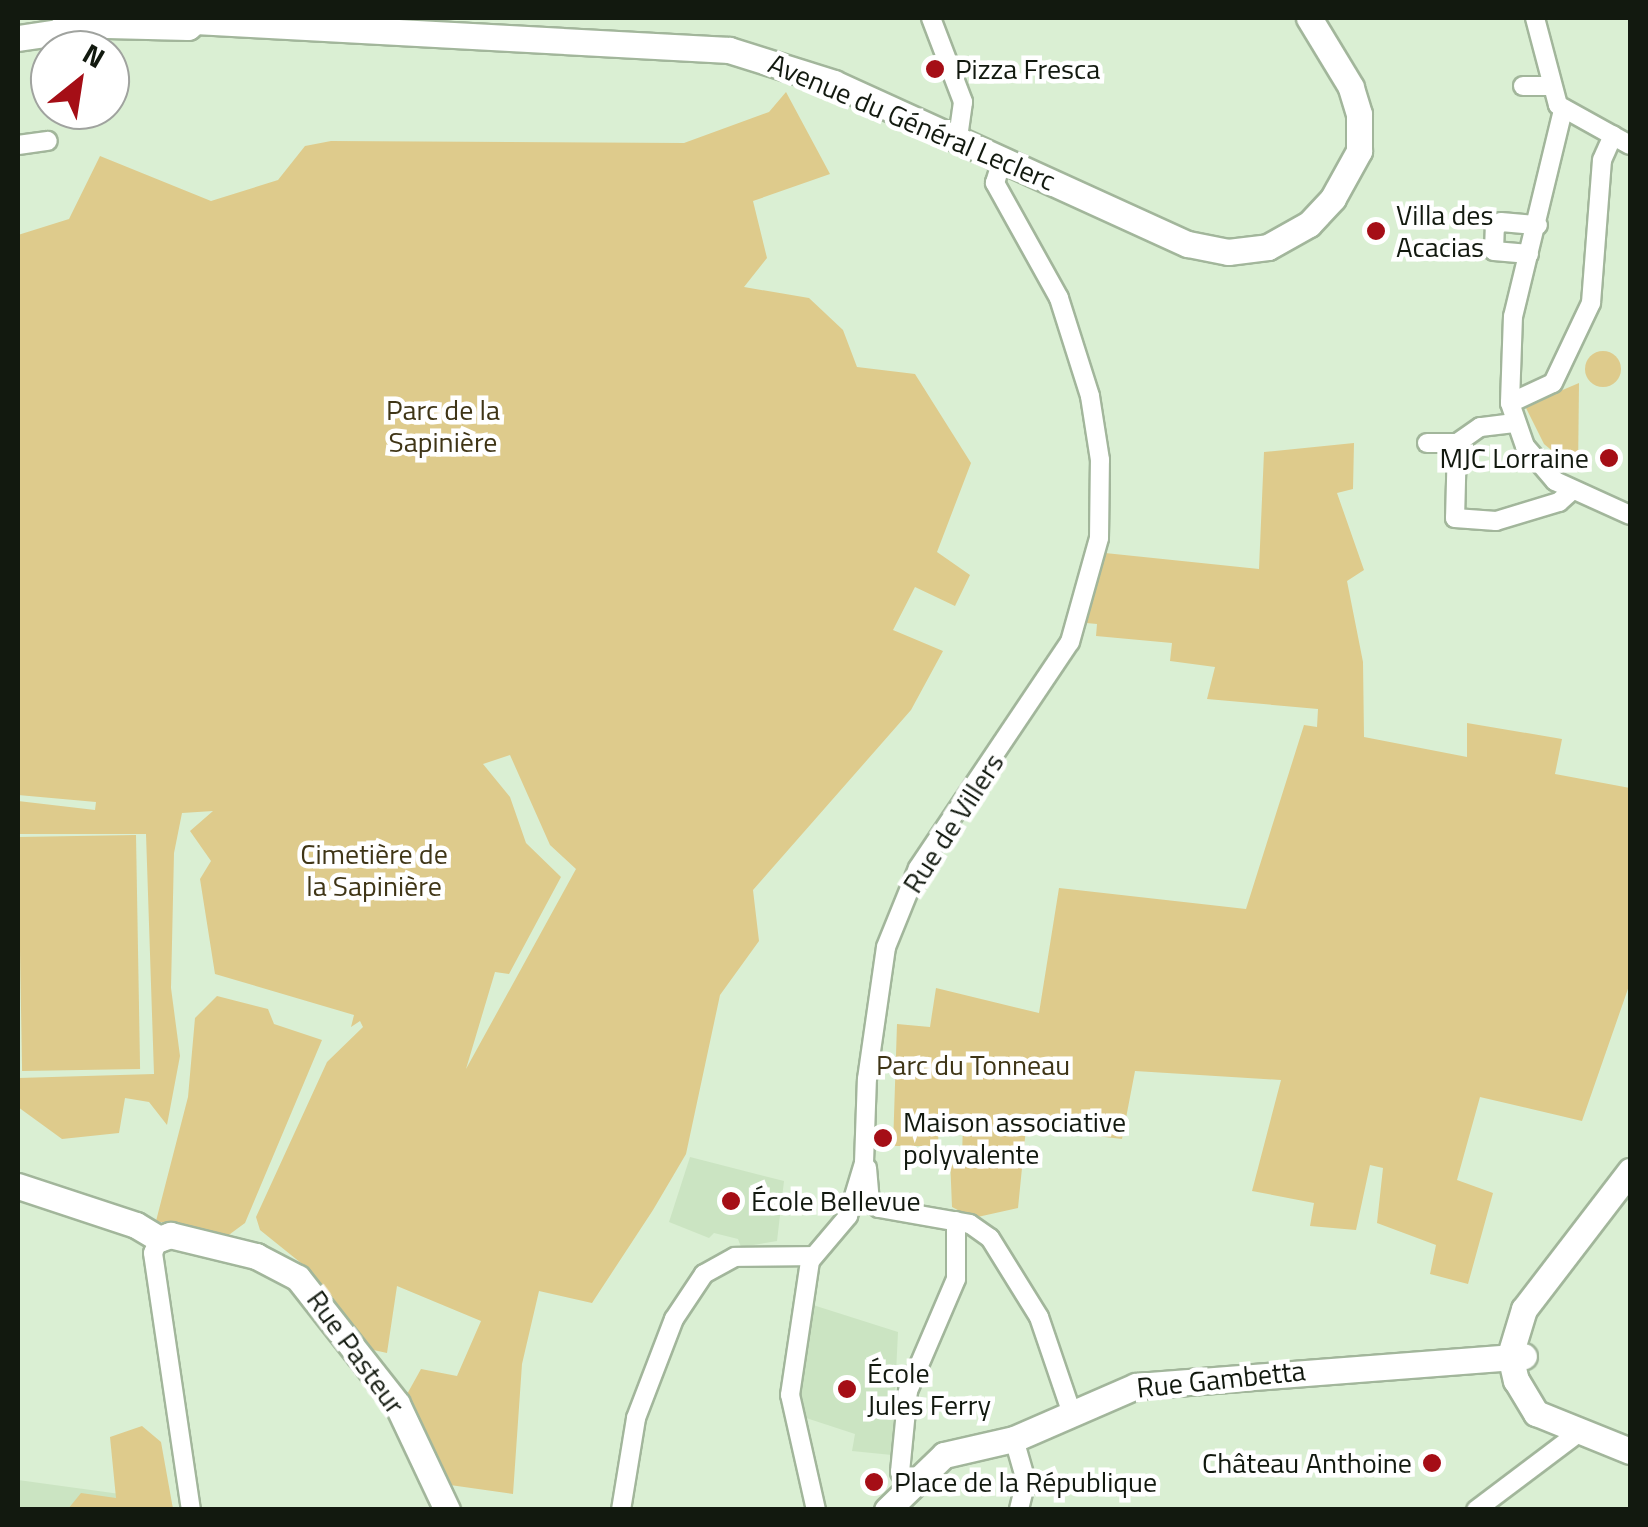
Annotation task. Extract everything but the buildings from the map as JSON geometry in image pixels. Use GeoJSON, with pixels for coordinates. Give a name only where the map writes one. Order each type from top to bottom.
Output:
{"type":"FeatureCollection","features":[{"type":"Feature","properties":{"kind":"main road"},"geometry":{"type":"LineString","coordinates":[[1294,18],[1338,96],[1349,168]]}},
{"type":"Feature","properties":{"kind":"main road","name":"Avenue du Général Leclerc"},"geometry":{"type":"LineString","coordinates":[[18,38],[58,32],[109,34],[117,26],[188,26],[196,34],[237,36],[246,28],[718,48],[796,68],[1003,157],[1188,244],[1228,252],[1294,235],[1327,206],[1359,150],[1359,114],[1310,18]]}},
{"type":"Feature","properties":{"kind":"main road"},"geometry":{"type":"LineString","coordinates":[[1630,1171],[1542,1292],[1524,1309],[1517,1356],[1572,1430],[1630,1451]]}},
{"type":"Feature","properties":{"kind":"main road"},"geometry":{"type":"LineString","coordinates":[[18,1186],[114,1216],[159,1239]]}},
{"type":"Feature","properties":{"kind":"main road","name":"Rue Pasteur"},"geometry":{"type":"LineString","coordinates":[[159,1239],[170,1235],[256,1256],[306,1284],[397,1404],[447,1510]]}},
{"type":"Feature","properties":{"kind":"main road","name":"Rue Gambetta"},"geometry":{"type":"LineString","coordinates":[[908,1486],[944,1455],[1014,1440],[1071,1411],[1162,1380],[1517,1356]]}},
{"type":"Feature","properties":{"kind":"main road"},"geometry":{"type":"LineString","coordinates":[[886,1510],[908,1486]]}},
{"type":"Feature","properties":{"kind":"street"},"geometry":{"type":"LineString","coordinates":[[930,18],[963,102],[958,137]]}},
{"type":"Feature","properties":{"kind":"street"},"geometry":{"type":"LineString","coordinates":[[1535,18],[1550,86],[1564,110],[1630,144]]}},
{"type":"Feature","properties":{"kind":"street"},"geometry":{"type":"LineString","coordinates":[[1523,86],[1550,86]]}},
{"type":"Feature","properties":{"kind":"street"},"geometry":{"type":"LineString","coordinates":[[1564,110],[1510,330],[1510,403],[1514,423],[1532,458],[1570,492],[1630,515]]}},
{"type":"Feature","properties":{"kind":"street"},"geometry":{"type":"LineString","coordinates":[[1510,403],[1553,383],[1591,302],[1602,160],[1613,135]]}},
{"type":"Feature","properties":{"kind":"street"},"geometry":{"type":"LineString","coordinates":[[18,145],[48,141]]}},
{"type":"Feature","properties":{"kind":"street","name":"Rue de Villers"},"geometry":{"type":"LineString","coordinates":[[812,1256],[848,1216],[864,1163],[874,1025],[896,916],[918,868],[1070,642],[1100,538],[1100,460],[1090,396],[1059,298],[995,183],[1003,157]]}},
{"type":"Feature","properties":{"kind":"street"},"geometry":{"type":"LineString","coordinates":[[1529,254],[1494,251],[1495,228],[1501,222],[1538,225]]}},
{"type":"Feature","properties":{"kind":"street"},"geometry":{"type":"LineString","coordinates":[[1427,443],[1457,443],[1480,428],[1514,423]]}},
{"type":"Feature","properties":{"kind":"street"},"geometry":{"type":"LineString","coordinates":[[1457,443],[1453,510],[1460,521],[1496,521],[1559,502],[1570,492]]}},
{"type":"Feature","properties":{"kind":"street"},"geometry":{"type":"LineString","coordinates":[[864,1163],[872,1204],[956,1221],[983,1232],[1012,1268],[1039,1318],[1071,1411]]}},
{"type":"Feature","properties":{"kind":"street"},"geometry":{"type":"LineString","coordinates":[[908,1486],[900,1472],[908,1391],[956,1279],[956,1221]]}},
{"type":"Feature","properties":{"kind":"street"},"geometry":{"type":"LineString","coordinates":[[159,1239],[154,1253],[190,1510]]}},
{"type":"Feature","properties":{"kind":"street"},"geometry":{"type":"LineString","coordinates":[[621,1510],[636,1418],[674,1319],[696,1284],[727,1259],[812,1256],[789,1404],[816,1510]]}},
{"type":"Feature","properties":{"kind":"street"},"geometry":{"type":"LineString","coordinates":[[1476,1510],[1572,1430]]}},
{"type":"Feature","properties":{"kind":"street"},"geometry":{"type":"LineString","coordinates":[[1014,1440],[1026,1481],[1019,1510]]}},
{"type":"Feature","properties":{"kind":"shaded area","name":"École Bellevue"},"geometry":{"type":"Polygon","coordinates":[[[690,1157],[784,1181],[777,1241],[741,1247],[738,1239],[714,1233],[709,1238],[669,1222],[690,1157]]]}},
{"type":"Feature","properties":{"kind":"shaded area","name":"École Jules Ferry"},"geometry":{"type":"Polygon","coordinates":[[[813,1305],[898,1332],[892,1455],[852,1451],[855,1434],[797,1415],[813,1305]]]}},
{"type":"Feature","properties":{"kind":"shaded area"},"geometry":{"type":"Polygon","coordinates":[[[18,1480],[171,1501],[173,1509],[18,1510],[18,1480]]]}},
{"type":"Feature","properties":{"kind":"green space"},"geometry":{"type":"Polygon","coordinates":[[[786,92],[830,174],[753,201],[767,258],[744,287],[809,298],[843,330],[857,367],[915,374],[971,463],[937,552],[970,575],[955,606],[915,587],[893,630],[943,651],[911,710],[753,890],[759,941],[720,995],[686,1154],[653,1210],[592,1303],[539,1291],[522,1364],[513,1494],[450,1485],[406,1396],[421,1369],[457,1376],[481,1321],[397,1286],[387,1353],[369,1349],[301,1263],[260,1230],[256,1217],[327,1062],[363,1027],[360,1021],[351,1027],[354,1015],[215,974],[200,879],[211,861],[190,831],[213,811],[182,813],[174,853],[171,988],[180,1056],[167,1125],[149,1102],[125,1098],[119,1133],[62,1139],[18,1107],[18,1078],[154,1074],[146,834],[18,834],[18,801],[95,810],[96,802],[18,795],[18,235],[69,219],[100,156],[211,201],[278,180],[305,146],[331,141],[684,143],[769,112],[786,92]],[[510,755],[483,764],[510,797],[526,843],[561,877],[509,974],[495,972],[466,1069],[576,869],[550,845],[510,755]]]}},
{"type":"Feature","properties":{"kind":"green space"},"geometry":{"type":"Polygon","coordinates":[[[1603,351],[1616,356],[1621,369],[1616,382],[1603,387],[1590,382],[1585,369],[1590,356],[1603,351]]]}},
{"type":"Feature","properties":{"kind":"green space"},"geometry":{"type":"Polygon","coordinates":[[[1579,383],[1578,472],[1544,444],[1525,406],[1579,383]]]}},
{"type":"Feature","properties":{"kind":"green space","name":"Parc du Tonneau"},"geometry":{"type":"Polygon","coordinates":[[[1354,443],[1353,489],[1337,493],[1364,570],[1347,581],[1363,662],[1364,737],[1467,757],[1467,723],[1562,739],[1555,774],[1630,788],[1630,983],[1582,1121],[1480,1097],[1457,1180],[1493,1193],[1468,1284],[1430,1274],[1436,1245],[1377,1223],[1383,1168],[1370,1165],[1356,1230],[1310,1226],[1314,1203],[1252,1191],[1281,1080],[1135,1071],[1122,1139],[1026,1128],[1018,1208],[973,1218],[952,1207],[950,1158],[962,1158],[963,1121],[939,1120],[938,1146],[893,1146],[897,1024],[930,1027],[936,988],[1039,1013],[1059,888],[1246,909],[1304,725],[1317,727],[1318,709],[1207,699],[1215,667],[1170,661],[1172,643],[1096,636],[1097,624],[1086,623],[1105,553],[1259,569],[1264,452],[1354,443]]]}},
{"type":"Feature","properties":{"kind":"green space"},"geometry":{"type":"Polygon","coordinates":[[[136,835],[140,1069],[22,1071],[18,837],[136,835]]]}},
{"type":"Feature","properties":{"kind":"green space"},"geometry":{"type":"Polygon","coordinates":[[[217,996],[268,1009],[274,1024],[322,1040],[245,1223],[226,1237],[156,1221],[188,1097],[195,1018],[217,996]]]}},
{"type":"Feature","properties":{"kind":"green space"},"geometry":{"type":"Polygon","coordinates":[[[142,1426],[161,1442],[173,1509],[68,1509],[81,1493],[116,1498],[110,1437],[142,1426]]]}},
{"type":"Feature","properties":{"kind":"place","name":"Pizza Fresca"},"geometry":{"type":"Point","coordinates":[935,69]}},
{"type":"Feature","properties":{"kind":"place","name":"Villa des Acacias"},"geometry":{"type":"Point","coordinates":[1376,231]}},
{"type":"Feature","properties":{"kind":"place","name":"MJC Lorraine"},"geometry":{"type":"Point","coordinates":[1609,458]}},
{"type":"Feature","properties":{"kind":"place","name":"Maison associative polyvalente"},"geometry":{"type":"Point","coordinates":[883,1138]}},
{"type":"Feature","properties":{"kind":"place","name":"École Bellevue"},"geometry":{"type":"Point","coordinates":[731,1201]}},
{"type":"Feature","properties":{"kind":"place","name":"École Jules Ferry"},"geometry":{"type":"Point","coordinates":[847,1389]}},
{"type":"Feature","properties":{"kind":"place","name":"Château Anthoine"},"geometry":{"type":"Point","coordinates":[1432,1463]}},
{"type":"Feature","properties":{"kind":"place","name":"Place de la République"},"geometry":{"type":"Point","coordinates":[874,1482]}},
{"type":"Feature","properties":{"kind":"park label","name":"Parc de la Sapinière"},"geometry":{"type":"Point","coordinates":[443,426]}},
{"type":"Feature","properties":{"kind":"park label","name":"Cimetière de la Sapinière"},"geometry":{"type":"Point","coordinates":[374,870]}}]}
